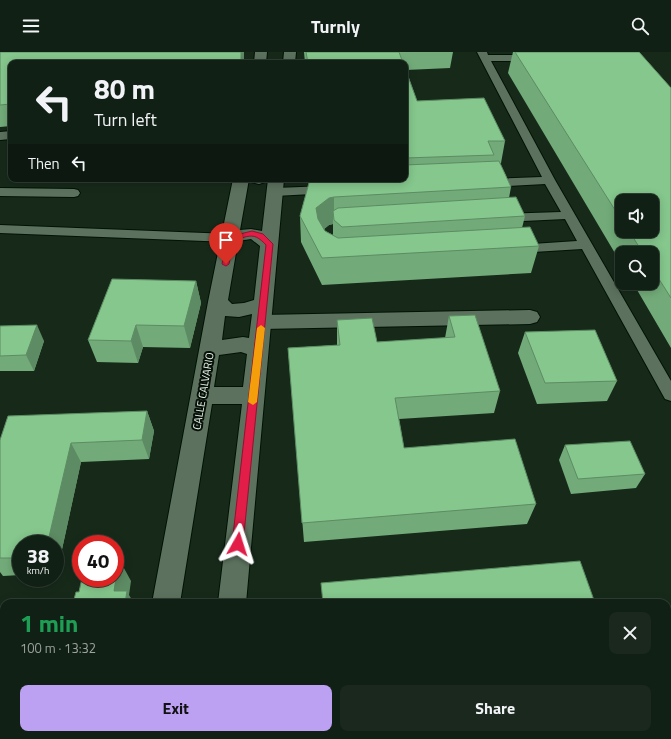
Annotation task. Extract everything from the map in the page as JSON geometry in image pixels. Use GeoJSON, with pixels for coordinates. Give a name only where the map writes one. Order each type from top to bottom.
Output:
{"type":"FeatureCollection","features":[{"type":"Feature","properties":{"kind":"street","name":"CALLE CALVARIO"},"geometry":{"type":"LineString","coordinates":[[167,599],[218,302],[240,182]]}},
{"type":"Feature","properties":{"kind":"street"},"geometry":{"type":"LineString","coordinates":[[232,599],[269,244],[267,182]]}},
{"type":"Feature","properties":{"kind":"street"},"geometry":{"type":"LineString","coordinates":[[230,238],[252,234],[261,235],[269,244]]}},
{"type":"Feature","properties":{"kind":"street"},"geometry":{"type":"LineString","coordinates":[[218,302],[225,309],[249,309],[262,313],[530,317]]}},
{"type":"Feature","properties":{"kind":"street"},"geometry":{"type":"LineString","coordinates":[[210,350],[243,344],[258,350]]}},
{"type":"Feature","properties":{"kind":"street"},"geometry":{"type":"LineString","coordinates":[[203,395],[253,396]]}},
{"type":"Feature","properties":{"kind":"lane"},"geometry":{"type":"LineString","coordinates":[[483,55],[539,58]]}},
{"type":"Feature","properties":{"kind":"lane"},"geometry":{"type":"LineString","coordinates":[[483,55],[549,180],[671,395]]}},
{"type":"Feature","properties":{"kind":"lane"},"geometry":{"type":"LineString","coordinates":[[472,184],[549,180]]}},
{"type":"Feature","properties":{"kind":"lane"},"geometry":{"type":"LineString","coordinates":[[267,182],[337,190]]}},
{"type":"Feature","properties":{"kind":"lane"},"geometry":{"type":"LineString","coordinates":[[0,192],[74,193]]}},
{"type":"Feature","properties":{"kind":"lane"},"geometry":{"type":"LineString","coordinates":[[490,219],[568,214]]}},
{"type":"Feature","properties":{"kind":"lane"},"geometry":{"type":"LineString","coordinates":[[0,229],[230,238]]}},
{"type":"Feature","properties":{"kind":"lane"},"geometry":{"type":"LineString","coordinates":[[508,249],[586,245]]}},
{"type":"Feature","properties":{"kind":"building"},"geometry":{"type":"Polygon","coordinates":[[[0,52],[241,52],[241,60],[8,60],[8,104],[0,105],[0,52]]]}},
{"type":"Feature","properties":{"kind":"building"},"geometry":{"type":"Polygon","coordinates":[[[306,52],[399,52],[402,60],[307,60],[306,52]]]}},
{"type":"Feature","properties":{"kind":"building"},"geometry":{"type":"Polygon","coordinates":[[[515,52],[639,52],[671,88],[671,298],[659,279],[659,246],[639,246],[633,238],[659,238],[659,194],[615,194],[615,210],[515,52]]]}},
{"type":"Feature","properties":{"kind":"building"},"geometry":{"type":"Polygon","coordinates":[[[408,76],[417,101],[484,98],[505,141],[488,141],[494,155],[408,158],[408,76]]]}},
{"type":"Feature","properties":{"kind":"building"},"geometry":{"type":"Polygon","coordinates":[[[499,161],[511,187],[329,198],[316,208],[318,219],[325,231],[338,238],[530,227],[539,246],[322,258],[300,216],[309,182],[408,182],[408,165],[499,161]]]}},
{"type":"Feature","properties":{"kind":"building"},"geometry":{"type":"Polygon","coordinates":[[[516,197],[525,216],[342,227],[334,220],[333,211],[338,208],[516,197]]]}},
{"type":"Feature","properties":{"kind":"building"},"geometry":{"type":"Polygon","coordinates":[[[112,279],[196,281],[184,326],[136,325],[131,341],[88,340],[112,279]]]}},
{"type":"Feature","properties":{"kind":"building"},"geometry":{"type":"Polygon","coordinates":[[[475,315],[500,391],[395,398],[404,448],[515,439],[536,504],[302,523],[288,348],[340,345],[337,320],[372,318],[377,342],[455,337],[449,316],[475,315]]]}},
{"type":"Feature","properties":{"kind":"building"},"geometry":{"type":"Polygon","coordinates":[[[37,325],[26,355],[0,356],[0,326],[37,325]]]}},
{"type":"Feature","properties":{"kind":"building"},"geometry":{"type":"Polygon","coordinates":[[[595,330],[617,381],[545,383],[525,332],[595,330]]]}},
{"type":"Feature","properties":{"kind":"building"},"geometry":{"type":"Polygon","coordinates":[[[147,411],[142,440],[71,443],[49,535],[12,535],[12,558],[0,558],[0,440],[8,416],[147,411]]]}},
{"type":"Feature","properties":{"kind":"building"},"geometry":{"type":"Polygon","coordinates":[[[630,441],[645,474],[578,479],[565,445],[630,441]]]}},
{"type":"Feature","properties":{"kind":"building"},"geometry":{"type":"Polygon","coordinates":[[[580,561],[594,599],[323,599],[321,583],[580,561]]]}},
{"type":"Feature","properties":{"kind":"building"},"geometry":{"type":"Polygon","coordinates":[[[80,587],[115,587],[114,591],[127,591],[126,599],[74,599],[76,592],[79,592],[80,587]]]}},
{"type":"Feature","properties":{"kind":"slow traffic"},"geometry":{"type":"LineString","coordinates":[[253,402],[261,328]]}},
{"type":"Feature","properties":{"kind":"route"},"geometry":{"type":"LineString","coordinates":[[226,264],[230,238],[252,234],[261,235],[269,244],[238,544]]}}]}
